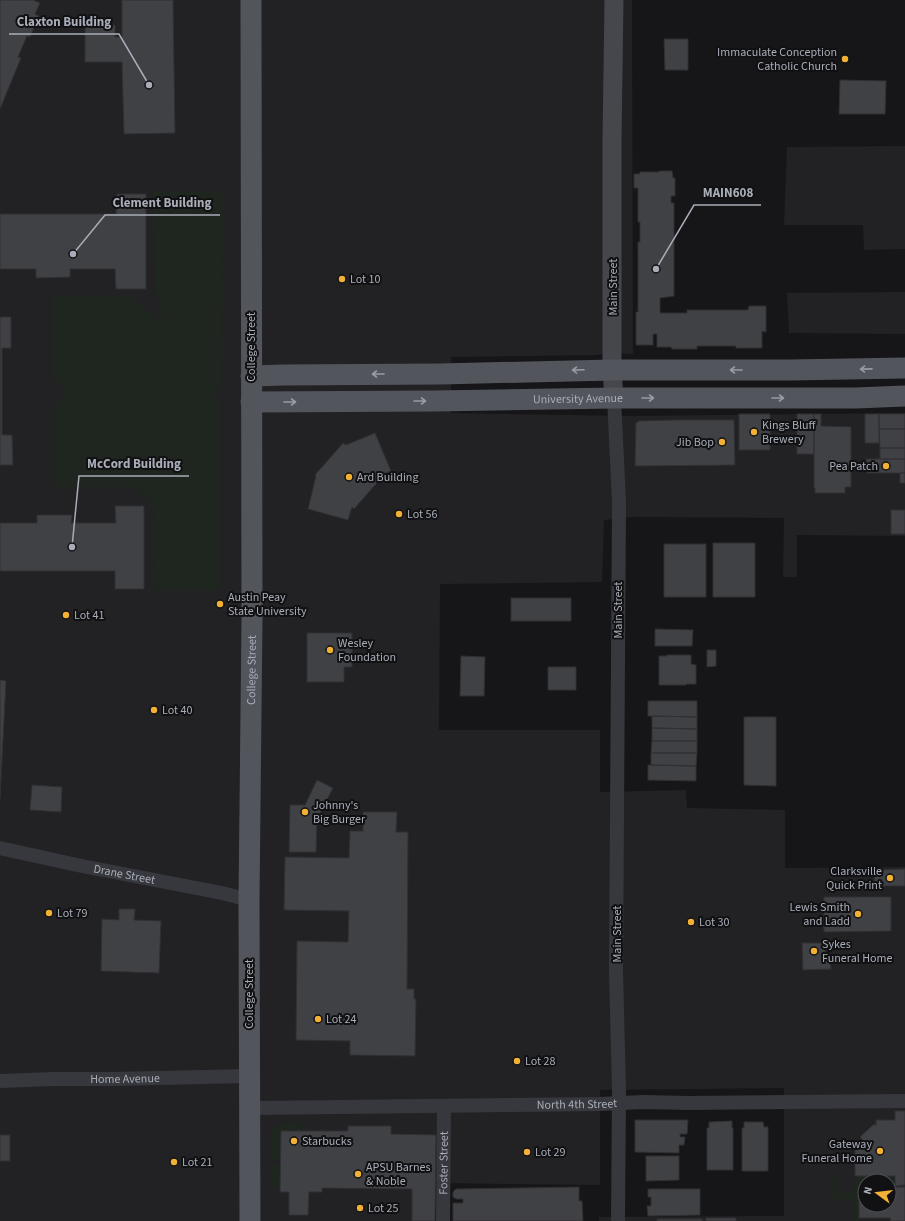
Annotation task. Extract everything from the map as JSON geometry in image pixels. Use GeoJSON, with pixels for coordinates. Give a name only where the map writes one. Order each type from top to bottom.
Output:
{"type":"FeatureCollection","features":[{"type":"Feature","properties":{"kind":"main road","name":"College Street"},"geometry":{"type":"LineString","coordinates":[[250,1221],[249,900],[252,625],[251,0]]}},
{"type":"Feature","properties":{"kind":"main road"},"geometry":{"type":"LineString","coordinates":[[252,376],[612,370],[790,370],[905,368]]}},
{"type":"Feature","properties":{"kind":"main road","name":"University Avenue"},"geometry":{"type":"LineString","coordinates":[[251,402],[614,398],[856,398],[905,396]]}},
{"type":"Feature","properties":{"kind":"street","name":"Main Street"},"geometry":{"type":"LineString","coordinates":[[614,0],[612,140],[612,370],[619,497],[616,971],[618,1221]]}},
{"type":"Feature","properties":{"kind":"street","name":"Drane Street"},"geometry":{"type":"LineString","coordinates":[[0,848],[249,900]]}},
{"type":"Feature","properties":{"kind":"street","name":"Home Avenue"},"geometry":{"type":"LineString","coordinates":[[0,1081],[249,1076]]}},
{"type":"Feature","properties":{"kind":"street","name":"North 4th Street"},"geometry":{"type":"LineString","coordinates":[[249,1108],[905,1101]]}},
{"type":"Feature","properties":{"kind":"street","name":"Foster Street"},"geometry":{"type":"LineString","coordinates":[[443,1221],[444,1106]]}},
{"type":"Feature","properties":{"kind":"shaded area","name":"Austin Peay State University"},"geometry":{"type":"Polygon","coordinates":[[[0,0],[632,0],[633,354],[603,353],[600,355],[451,357],[451,413],[630,416],[905,413],[905,536],[797,535],[797,577],[783,577],[784,518],[630,517],[604,520],[602,582],[440,584],[439,730],[600,730],[600,792],[686,790],[687,808],[785,810],[785,868],[905,867],[905,1221],[599,1221],[599,1217],[784,1216],[784,1088],[600,1090],[600,1185],[436,1183],[435,1221],[0,1221],[0,0]]]}},
{"type":"Feature","properties":{"kind":"shaded area"},"geometry":{"type":"Polygon","coordinates":[[[905,146],[905,249],[864,250],[863,225],[784,225],[787,147],[905,146]]]}},
{"type":"Feature","properties":{"kind":"shaded area"},"geometry":{"type":"Polygon","coordinates":[[[223,191],[222,385],[213,392],[213,396],[219,400],[219,590],[154,590],[153,502],[134,487],[54,487],[53,407],[67,393],[53,379],[52,296],[131,296],[162,323],[155,284],[153,192],[223,191]]]}},
{"type":"Feature","properties":{"kind":"shaded area"},"geometry":{"type":"Polygon","coordinates":[[[905,292],[905,334],[789,333],[787,293],[905,292]]]}},
{"type":"Feature","properties":{"kind":"shaded area"},"geometry":{"type":"Polygon","coordinates":[[[301,1122],[301,1131],[281,1131],[281,1159],[271,1160],[272,1129],[275,1126],[282,1124],[301,1122]]]}},
{"type":"Feature","properties":{"kind":"shaded area"},"geometry":{"type":"Polygon","coordinates":[[[272,1165],[281,1165],[280,1189],[272,1189],[272,1165]]]}},
{"type":"Feature","properties":{"kind":"shaded area"},"geometry":{"type":"Polygon","coordinates":[[[831,1173],[834,1173],[835,1193],[854,1193],[855,1176],[857,1176],[857,1213],[859,1213],[859,1221],[854,1221],[854,1200],[831,1200],[831,1173]]]}},
{"type":"Feature","properties":{"kind":"building"},"geometry":{"type":"Polygon","coordinates":[[[0,0],[33,0],[40,3],[35,14],[39,16],[30,37],[27,36],[18,57],[21,58],[0,109],[0,0]]]}},
{"type":"Feature","properties":{"kind":"building"},"geometry":{"type":"Polygon","coordinates":[[[122,0],[173,0],[175,133],[124,134],[122,62],[85,62],[85,25],[115,25],[115,37],[122,37],[122,0]]]}},
{"type":"Feature","properties":{"kind":"building"},"geometry":{"type":"Polygon","coordinates":[[[664,39],[688,39],[688,70],[665,70],[664,39]]]}},
{"type":"Feature","properties":{"kind":"building"},"geometry":{"type":"Polygon","coordinates":[[[840,80],[886,81],[885,114],[839,114],[840,80]]]}},
{"type":"Feature","properties":{"kind":"building"},"geometry":{"type":"Polygon","coordinates":[[[672,171],[673,178],[675,178],[675,196],[671,196],[671,203],[674,203],[674,296],[660,298],[660,313],[687,313],[687,310],[748,310],[749,306],[766,306],[766,332],[762,331],[762,348],[697,346],[697,349],[672,349],[671,347],[657,347],[657,334],[653,334],[653,345],[636,345],[636,312],[638,312],[638,242],[640,242],[640,222],[638,222],[638,188],[634,188],[634,174],[640,174],[640,172],[672,171]]]}},
{"type":"Feature","properties":{"kind":"building"},"geometry":{"type":"Polygon","coordinates":[[[117,194],[146,194],[146,289],[116,289],[115,269],[70,269],[70,277],[36,278],[36,269],[0,269],[0,214],[116,214],[117,194]]]}},
{"type":"Feature","properties":{"kind":"building"},"geometry":{"type":"Polygon","coordinates":[[[0,317],[11,317],[11,348],[2,348],[2,435],[12,435],[13,465],[0,465],[0,317]]]}},
{"type":"Feature","properties":{"kind":"building","name":"Kings Bluff Brewery"},"geometry":{"type":"Polygon","coordinates":[[[739,414],[770,414],[770,450],[739,450],[739,414]]]}},
{"type":"Feature","properties":{"kind":"building"},"geometry":{"type":"Polygon","coordinates":[[[797,414],[814,414],[814,454],[797,454],[797,414]]]}},
{"type":"Feature","properties":{"kind":"building"},"geometry":{"type":"Polygon","coordinates":[[[814,414],[821,414],[821,426],[851,427],[851,487],[845,487],[845,493],[815,493],[814,414]]]}},
{"type":"Feature","properties":{"kind":"building"},"geometry":{"type":"Polygon","coordinates":[[[865,414],[879,414],[879,443],[865,443],[865,414]]]}},
{"type":"Feature","properties":{"kind":"building"},"geometry":{"type":"Polygon","coordinates":[[[879,414],[905,414],[905,429],[879,429],[879,414]]]}},
{"type":"Feature","properties":{"kind":"building"},"geometry":{"type":"Polygon","coordinates":[[[734,420],[735,465],[635,466],[636,423],[639,421],[734,420]]]}},
{"type":"Feature","properties":{"kind":"building"},"geometry":{"type":"Polygon","coordinates":[[[879,429],[905,429],[905,448],[880,448],[879,429]]]}},
{"type":"Feature","properties":{"kind":"building","name":"Ard Building"},"geometry":{"type":"Polygon","coordinates":[[[375,433],[391,471],[380,475],[382,477],[354,509],[352,507],[348,520],[308,509],[315,475],[343,443],[346,445],[375,433]]]}},
{"type":"Feature","properties":{"kind":"building"},"geometry":{"type":"Polygon","coordinates":[[[880,448],[905,448],[905,459],[880,459],[880,448]]]}},
{"type":"Feature","properties":{"kind":"building","name":"Pea Patch"},"geometry":{"type":"Polygon","coordinates":[[[866,459],[905,459],[905,473],[867,473],[866,459]]]}},
{"type":"Feature","properties":{"kind":"building"},"geometry":{"type":"Polygon","coordinates":[[[900,473],[905,473],[905,483],[900,483],[900,473]]]}},
{"type":"Feature","properties":{"kind":"building"},"geometry":{"type":"Polygon","coordinates":[[[115,506],[144,506],[144,589],[115,589],[115,571],[0,571],[0,523],[37,523],[37,515],[72,515],[71,523],[116,523],[115,506]]]}},
{"type":"Feature","properties":{"kind":"building"},"geometry":{"type":"Polygon","coordinates":[[[891,510],[905,510],[905,534],[891,534],[891,510]]]}},
{"type":"Feature","properties":{"kind":"building"},"geometry":{"type":"Polygon","coordinates":[[[713,543],[755,543],[755,597],[713,597],[713,543]]]}},
{"type":"Feature","properties":{"kind":"building"},"geometry":{"type":"Polygon","coordinates":[[[664,544],[706,544],[706,597],[664,597],[664,544]]]}},
{"type":"Feature","properties":{"kind":"building"},"geometry":{"type":"Polygon","coordinates":[[[511,598],[571,598],[571,621],[511,621],[511,598]]]}},
{"type":"Feature","properties":{"kind":"building"},"geometry":{"type":"Polygon","coordinates":[[[655,629],[693,630],[692,646],[655,646],[655,629]]]}},
{"type":"Feature","properties":{"kind":"building","name":"Wesley Foundation"},"geometry":{"type":"Polygon","coordinates":[[[307,633],[352,633],[352,667],[344,667],[344,682],[307,682],[307,633]]]}},
{"type":"Feature","properties":{"kind":"building"},"geometry":{"type":"Polygon","coordinates":[[[707,650],[716,650],[716,666],[707,667],[707,650]]]}},
{"type":"Feature","properties":{"kind":"building"},"geometry":{"type":"Polygon","coordinates":[[[691,655],[691,664],[696,665],[696,684],[659,685],[659,656],[691,655]]]}},
{"type":"Feature","properties":{"kind":"building"},"geometry":{"type":"Polygon","coordinates":[[[461,656],[485,657],[484,696],[460,696],[461,656]]]}},
{"type":"Feature","properties":{"kind":"building"},"geometry":{"type":"Polygon","coordinates":[[[548,667],[576,667],[576,690],[548,690],[548,667]]]}},
{"type":"Feature","properties":{"kind":"building"},"geometry":{"type":"Polygon","coordinates":[[[0,680],[6,681],[0,799],[0,680]]]}},
{"type":"Feature","properties":{"kind":"building"},"geometry":{"type":"Polygon","coordinates":[[[648,701],[697,701],[697,717],[648,716],[648,701]]]}},
{"type":"Feature","properties":{"kind":"building"},"geometry":{"type":"Polygon","coordinates":[[[652,716],[697,717],[697,729],[652,728],[652,716]]]}},
{"type":"Feature","properties":{"kind":"building"},"geometry":{"type":"Polygon","coordinates":[[[744,717],[776,717],[776,786],[744,785],[744,717]]]}},
{"type":"Feature","properties":{"kind":"building"},"geometry":{"type":"Polygon","coordinates":[[[652,728],[697,729],[697,741],[652,741],[652,728]]]}},
{"type":"Feature","properties":{"kind":"building"},"geometry":{"type":"Polygon","coordinates":[[[652,741],[697,741],[697,753],[651,753],[652,741]]]}},
{"type":"Feature","properties":{"kind":"building"},"geometry":{"type":"Polygon","coordinates":[[[651,753],[697,753],[696,766],[651,765],[651,753]]]}},
{"type":"Feature","properties":{"kind":"building"},"geometry":{"type":"Polygon","coordinates":[[[648,765],[696,766],[696,781],[648,780],[648,765]]]}},
{"type":"Feature","properties":{"kind":"building","name":"Johnny's Big Burger"},"geometry":{"type":"Polygon","coordinates":[[[317,780],[333,788],[317,819],[316,852],[289,852],[290,805],[305,805],[317,780]]]}},
{"type":"Feature","properties":{"kind":"building"},"geometry":{"type":"Polygon","coordinates":[[[32,785],[62,787],[61,812],[30,810],[32,785]]]}},
{"type":"Feature","properties":{"kind":"building"},"geometry":{"type":"Polygon","coordinates":[[[363,812],[397,812],[396,832],[408,832],[407,989],[414,989],[414,999],[416,999],[415,1056],[350,1055],[350,1041],[296,1040],[297,941],[348,942],[349,911],[284,910],[285,857],[349,858],[350,831],[363,831],[363,812]]]}},
{"type":"Feature","properties":{"kind":"building","name":"Clarksville Quick Print"},"geometry":{"type":"Polygon","coordinates":[[[905,869],[905,886],[875,886],[874,870],[905,869]]]}},
{"type":"Feature","properties":{"kind":"building","name":"Lewis Smith and Ladd"},"geometry":{"type":"Polygon","coordinates":[[[824,897],[891,897],[891,931],[824,932],[824,897]]]}},
{"type":"Feature","properties":{"kind":"building"},"geometry":{"type":"Polygon","coordinates":[[[119,909],[135,909],[134,920],[161,921],[159,973],[101,971],[102,919],[119,920],[119,909]]]}},
{"type":"Feature","properties":{"kind":"building","name":"Sykes Funeral Home"},"geometry":{"type":"Polygon","coordinates":[[[802,943],[825,943],[825,959],[830,958],[831,969],[803,970],[802,943]]]}},
{"type":"Feature","properties":{"kind":"building","name":"Gateway Funeral Home"},"geometry":{"type":"Polygon","coordinates":[[[895,1111],[905,1111],[905,1185],[897,1186],[897,1173],[857,1173],[857,1176],[855,1176],[855,1141],[864,1141],[860,1137],[874,1124],[876,1126],[876,1120],[895,1120],[895,1111]]]}},
{"type":"Feature","properties":{"kind":"building"},"geometry":{"type":"Polygon","coordinates":[[[635,1120],[688,1120],[687,1134],[680,1134],[680,1137],[685,1137],[684,1145],[679,1145],[679,1153],[635,1152],[635,1120]]]}},
{"type":"Feature","properties":{"kind":"building"},"geometry":{"type":"Polygon","coordinates":[[[732,1121],[733,1170],[707,1170],[707,1128],[709,1128],[709,1122],[732,1121]]]}},
{"type":"Feature","properties":{"kind":"building"},"geometry":{"type":"Polygon","coordinates":[[[744,1122],[763,1122],[764,1127],[768,1127],[768,1171],[742,1171],[742,1128],[744,1128],[744,1122]]]}},
{"type":"Feature","properties":{"kind":"building","name":"APSU Barnes & Noble"},"geometry":{"type":"Polygon","coordinates":[[[348,1126],[391,1126],[391,1134],[436,1135],[435,1221],[412,1221],[412,1189],[322,1188],[322,1192],[309,1192],[308,1215],[289,1215],[289,1192],[280,1192],[281,1131],[348,1131],[348,1126]]]}},
{"type":"Feature","properties":{"kind":"building"},"geometry":{"type":"Polygon","coordinates":[[[0,1135],[10,1135],[10,1161],[0,1161],[0,1135]]]}},
{"type":"Feature","properties":{"kind":"building"},"geometry":{"type":"Polygon","coordinates":[[[646,1156],[679,1156],[679,1180],[646,1181],[646,1156]]]}},
{"type":"Feature","properties":{"kind":"building"},"geometry":{"type":"Polygon","coordinates":[[[579,1187],[579,1201],[582,1201],[583,1221],[453,1221],[453,1203],[463,1203],[463,1199],[456,1199],[453,1197],[453,1192],[456,1189],[579,1187]]]}},
{"type":"Feature","properties":{"kind":"building"},"geometry":{"type":"Polygon","coordinates":[[[897,1187],[905,1187],[905,1221],[890,1221],[891,1218],[859,1218],[859,1213],[897,1213],[897,1187]]]}},
{"type":"Feature","properties":{"kind":"building"},"geometry":{"type":"Polygon","coordinates":[[[648,1189],[700,1189],[700,1215],[648,1216],[647,1206],[651,1206],[651,1197],[648,1197],[648,1189]]]}},
{"type":"Feature","properties":{"kind":"building"},"geometry":{"type":"Polygon","coordinates":[[[706,1218],[736,1218],[736,1221],[706,1221],[706,1218]]]}},
{"type":"Feature","properties":{"kind":"building"},"geometry":{"type":"Polygon","coordinates":[[[657,1219],[702,1219],[702,1221],[657,1221],[657,1219]]]}},
{"type":"Feature","properties":{"kind":"place","name":"Immaculate Conception Catholic Church"},"geometry":{"type":"Point","coordinates":[845,59]}},
{"type":"Feature","properties":{"kind":"place","name":"Claxton Building"},"geometry":{"type":"Point","coordinates":[149,85]}},
{"type":"Feature","properties":{"kind":"place","name":"Clement Building"},"geometry":{"type":"Point","coordinates":[73,254]}},
{"type":"Feature","properties":{"kind":"place","name":"MAIN608"},"geometry":{"type":"Point","coordinates":[656,269]}},
{"type":"Feature","properties":{"kind":"place","name":"Lot 10"},"geometry":{"type":"Point","coordinates":[342,279]}},
{"type":"Feature","properties":{"kind":"place","name":"Kings Bluff Brewery"},"geometry":{"type":"Point","coordinates":[754,432]}},
{"type":"Feature","properties":{"kind":"place","name":"Jib Bop"},"geometry":{"type":"Point","coordinates":[722,442]}},
{"type":"Feature","properties":{"kind":"place","name":"Pea Patch"},"geometry":{"type":"Point","coordinates":[886,466]}},
{"type":"Feature","properties":{"kind":"place","name":"Ard Building"},"geometry":{"type":"Point","coordinates":[349,477]}},
{"type":"Feature","properties":{"kind":"place","name":"Lot 56"},"geometry":{"type":"Point","coordinates":[399,514]}},
{"type":"Feature","properties":{"kind":"place","name":"McCord Building"},"geometry":{"type":"Point","coordinates":[72,547]}},
{"type":"Feature","properties":{"kind":"place","name":"Austin Peay State University"},"geometry":{"type":"Point","coordinates":[220,604]}},
{"type":"Feature","properties":{"kind":"place","name":"Lot 41"},"geometry":{"type":"Point","coordinates":[66,615]}},
{"type":"Feature","properties":{"kind":"place","name":"Wesley Foundation"},"geometry":{"type":"Point","coordinates":[330,650]}},
{"type":"Feature","properties":{"kind":"place","name":"Lot 40"},"geometry":{"type":"Point","coordinates":[154,710]}},
{"type":"Feature","properties":{"kind":"place","name":"Johnny's Big Burger"},"geometry":{"type":"Point","coordinates":[305,812]}},
{"type":"Feature","properties":{"kind":"place","name":"Clarksville Quick Print"},"geometry":{"type":"Point","coordinates":[890,878]}},
{"type":"Feature","properties":{"kind":"place","name":"Lot 79"},"geometry":{"type":"Point","coordinates":[49,913]}},
{"type":"Feature","properties":{"kind":"place","name":"Lewis Smith and Ladd"},"geometry":{"type":"Point","coordinates":[858,914]}},
{"type":"Feature","properties":{"kind":"place","name":"Lot 30"},"geometry":{"type":"Point","coordinates":[691,922]}},
{"type":"Feature","properties":{"kind":"place","name":"Sykes Funeral Home"},"geometry":{"type":"Point","coordinates":[814,951]}},
{"type":"Feature","properties":{"kind":"place","name":"Lot 24"},"geometry":{"type":"Point","coordinates":[318,1019]}},
{"type":"Feature","properties":{"kind":"place","name":"Lot 28"},"geometry":{"type":"Point","coordinates":[517,1061]}},
{"type":"Feature","properties":{"kind":"place","name":"Starbucks"},"geometry":{"type":"Point","coordinates":[294,1141]}},
{"type":"Feature","properties":{"kind":"place","name":"Gateway Funeral Home"},"geometry":{"type":"Point","coordinates":[880,1151]}},
{"type":"Feature","properties":{"kind":"place","name":"Lot 29"},"geometry":{"type":"Point","coordinates":[527,1152]}},
{"type":"Feature","properties":{"kind":"place","name":"Lot 21"},"geometry":{"type":"Point","coordinates":[174,1162]}},
{"type":"Feature","properties":{"kind":"place","name":"APSU Barnes & Noble"},"geometry":{"type":"Point","coordinates":[358,1174]}},
{"type":"Feature","properties":{"kind":"place","name":"Lot 25"},"geometry":{"type":"Point","coordinates":[360,1208]}}]}
